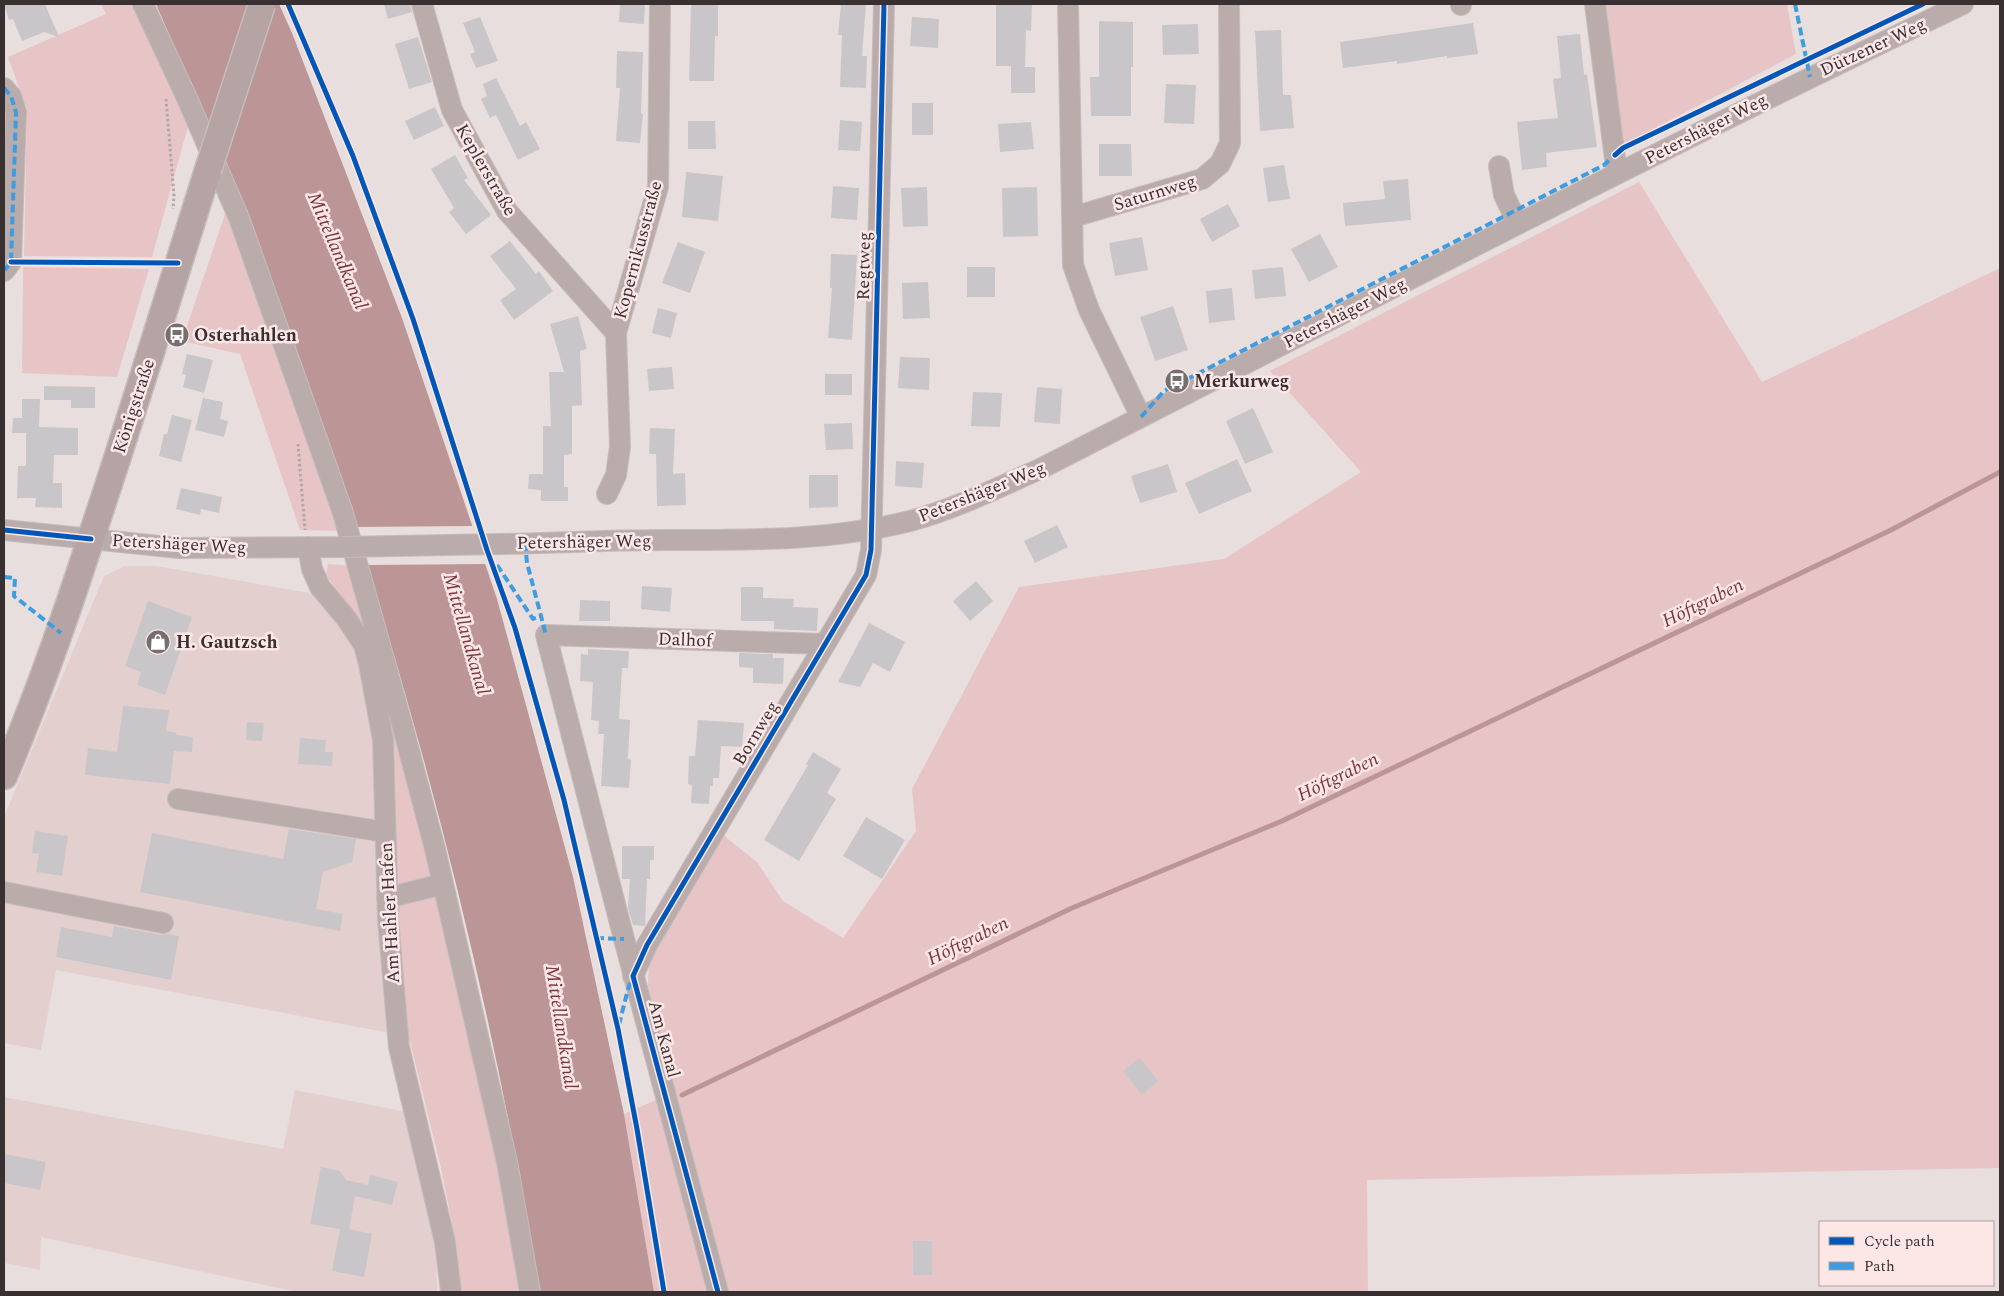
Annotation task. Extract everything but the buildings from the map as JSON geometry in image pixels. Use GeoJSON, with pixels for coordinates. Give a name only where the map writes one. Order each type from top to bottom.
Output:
{"type":"FeatureCollection","features":[{"type":"Feature","properties":{"kind":"main road","name":"Königstraße"},"geometry":{"type":"LineString","coordinates":[[4,776],[48,667],[91,539],[262,4]]}},
{"type":"Feature","properties":{"kind":"street"},"geometry":{"type":"LineString","coordinates":[[143,4],[186,96],[239,218],[343,513],[366,592],[443,884],[507,1162],[530,1292]]}},
{"type":"Feature","properties":{"kind":"street","name":"Keplerstraße"},"geometry":{"type":"LineString","coordinates":[[422,4],[452,110],[507,211],[616,333]]}},
{"type":"Feature","properties":{"kind":"street","name":"Kopernikusstraße"},"geometry":{"type":"LineString","coordinates":[[607,494],[616,475],[620,447],[616,333],[658,186],[660,4]]}},
{"type":"Feature","properties":{"kind":"street","name":"Regtweg"},"geometry":{"type":"LineString","coordinates":[[872,529],[884,4]]}},
{"type":"Feature","properties":{"kind":"street"},"geometry":{"type":"LineString","coordinates":[[1068,4],[1073,265],[1089,310],[1141,417]]}},
{"type":"Feature","properties":{"kind":"street","name":"Saturnweg"},"geometry":{"type":"LineString","coordinates":[[1073,217],[1202,179],[1220,164],[1230,143],[1229,4]]}},
{"type":"Feature","properties":{"kind":"street"},"geometry":{"type":"LineString","coordinates":[[1595,4],[1617,174]]}},
{"type":"Feature","properties":{"kind":"street","name":"Dützener Weg"},"geometry":{"type":"LineString","coordinates":[[1810,77],[1963,4]]}},
{"type":"Feature","properties":{"kind":"street","name":"Petershäger Weg"},"geometry":{"type":"LineString","coordinates":[[4,530],[179,548],[342,547],[608,540],[765,540],[821,536],[872,529],[911,520],[959,505],[1040,469],[1810,77]]}},
{"type":"Feature","properties":{"kind":"street"},"geometry":{"type":"LineString","coordinates":[[4,88],[11,96],[16,112],[11,262],[4,271]]}},
{"type":"Feature","properties":{"kind":"street"},"geometry":{"type":"LineString","coordinates":[[1499,166],[1504,196],[1518,224]]}},
{"type":"Feature","properties":{"kind":"street","name":"Bornweg"},"geometry":{"type":"LineString","coordinates":[[634,976],[647,946],[866,575],[872,550],[872,529]]}},
{"type":"Feature","properties":{"kind":"street","name":"Am Hahler Hafen"},"geometry":{"type":"LineString","coordinates":[[308,547],[312,569],[320,587],[346,618],[364,646],[369,664],[383,740],[387,898],[399,1047],[445,1242],[451,1292]]}},
{"type":"Feature","properties":{"kind":"street","name":"Dalhof"},"geometry":{"type":"LineString","coordinates":[[546,635],[825,644]]}},
{"type":"Feature","properties":{"kind":"street","name":"Am Kanal"},"geometry":{"type":"LineString","coordinates":[[546,635],[668,1109],[718,1292]]}},
{"type":"Feature","properties":{"kind":"street"},"geometry":{"type":"LineString","coordinates":[[178,799],[385,832]]}},
{"type":"Feature","properties":{"kind":"street"},"geometry":{"type":"LineString","coordinates":[[387,898],[443,884]]}},
{"type":"Feature","properties":{"kind":"street"},"geometry":{"type":"LineString","coordinates":[[4,892],[163,923]]}},
{"type":"Feature","properties":{"kind":"street"},"geometry":{"type":"LineString","coordinates":[[624,939],[647,946]]}},
{"type":"Feature","properties":{"kind":"path"},"geometry":{"type":"LineString","coordinates":[[166,96],[174,196],[172,206],[173,210],[193,219]]}},
{"type":"Feature","properties":{"kind":"path"},"geometry":{"type":"LineString","coordinates":[[306,407],[299,419],[298,444],[304,527],[308,547]]}},
{"type":"Feature","properties":{"kind":"shaded area"},"geometry":{"type":"Polygon","coordinates":[[[101,4],[136,4],[190,119],[152,257],[24,256],[27,109],[8,57],[106,14],[101,4]]]}},
{"type":"Feature","properties":{"kind":"shaded area"},"geometry":{"type":"Polygon","coordinates":[[[1601,4],[1787,4],[1796,54],[1619,147],[1601,4]]]}},
{"type":"Feature","properties":{"kind":"shaded area"},"geometry":{"type":"Polygon","coordinates":[[[1639,182],[1762,382],[2000,268],[2000,1168],[1367,1180],[1368,1292],[654,1292],[624,1114],[674,1092],[648,986],[649,962],[723,835],[757,862],[783,901],[843,938],[916,831],[912,789],[1019,587],[1224,559],[1361,472],[1270,371],[1639,182]]]}},
{"type":"Feature","properties":{"kind":"shaded area"},"geometry":{"type":"Polygon","coordinates":[[[227,208],[341,531],[300,530],[240,354],[182,341],[227,208]]]}},
{"type":"Feature","properties":{"kind":"shaded area"},"geometry":{"type":"Polygon","coordinates":[[[23,267],[149,269],[117,377],[22,373],[23,267]]]}},
{"type":"Feature","properties":{"kind":"shaded area"},"geometry":{"type":"Polygon","coordinates":[[[328,564],[354,566],[434,875],[428,879],[395,888],[393,777],[388,710],[380,677],[352,612],[326,575],[328,564]]]}},
{"type":"Feature","properties":{"kind":"shaded area"},"geometry":{"type":"Polygon","coordinates":[[[125,566],[156,566],[315,594],[347,634],[362,669],[376,737],[390,1033],[56,970],[41,1050],[4,1043],[4,817],[104,576],[125,566]]]}},
{"type":"Feature","properties":{"kind":"shaded area"},"geometry":{"type":"Polygon","coordinates":[[[432,893],[442,898],[525,1292],[460,1292],[457,1247],[441,1168],[404,1017],[397,903],[432,893]]]}},
{"type":"Feature","properties":{"kind":"shaded area"},"geometry":{"type":"Polygon","coordinates":[[[295,1090],[407,1112],[436,1224],[437,1292],[297,1292],[41,1237],[40,1270],[4,1263],[4,1097],[283,1149],[295,1090]]]}},
{"type":"Feature","properties":{"kind":"water","name":"Mittellandkanal"},"geometry":{"type":"Polygon","coordinates":[[[156,4],[279,4],[292,33],[402,318],[497,599],[573,877],[624,1114],[654,1292],[539,1292],[521,1186],[478,975],[426,767],[396,663],[332,458],[265,266],[231,178],[156,4]]]}},
{"type":"Feature","properties":{"kind":"pier"},"geometry":{"type":"Polygon","coordinates":[[[475,526],[488,564],[365,565],[353,527],[475,526]]]}},
{"type":"Feature","properties":{"kind":"waterway","name":"Höftgraben"},"geometry":{"type":"LineString","coordinates":[[682,1095],[1072,908],[1282,821],[1891,530],[2000,472]]}},
{"type":"Feature","properties":{"kind":"marked path"},"geometry":{"type":"LineString","coordinates":[[1795,4],[1810,77]]}},
{"type":"Feature","properties":{"kind":"marked path"},"geometry":{"type":"LineString","coordinates":[[4,88],[11,96],[16,112],[11,262],[4,271]]}},
{"type":"Feature","properties":{"kind":"marked path"},"geometry":{"type":"LineString","coordinates":[[1141,417],[1164,391],[1604,165],[1617,153]]}},
{"type":"Feature","properties":{"kind":"marked path"},"geometry":{"type":"LineString","coordinates":[[525,543],[527,563],[546,635]]}},
{"type":"Feature","properties":{"kind":"marked path"},"geometry":{"type":"LineString","coordinates":[[497,565],[533,619],[541,616]]}},
{"type":"Feature","properties":{"kind":"marked path"},"geometry":{"type":"LineString","coordinates":[[4,577],[15,578],[14,596],[61,633]]}},
{"type":"Feature","properties":{"kind":"marked path"},"geometry":{"type":"LineString","coordinates":[[596,938],[624,939]]}},
{"type":"Feature","properties":{"kind":"marked path"},"geometry":{"type":"LineString","coordinates":[[619,1025],[633,977]]}},
{"type":"Feature","properties":{"kind":"cycle path"},"geometry":{"type":"LineString","coordinates":[[288,4],[353,156],[413,319],[487,550],[515,628],[564,800],[618,1029],[664,1292]]}},
{"type":"Feature","properties":{"kind":"cycle path"},"geometry":{"type":"LineString","coordinates":[[718,1292],[633,976],[647,945],[866,575],[871,550],[884,4]]}},
{"type":"Feature","properties":{"kind":"cycle path"},"geometry":{"type":"LineString","coordinates":[[1615,155],[1623,148],[1923,4]]}},
{"type":"Feature","properties":{"kind":"cycle path"},"geometry":{"type":"LineString","coordinates":[[11,262],[178,263]]}},
{"type":"Feature","properties":{"kind":"cycle path"},"geometry":{"type":"LineString","coordinates":[[4,530],[91,539]]}},
{"type":"Feature","properties":{"kind":"place","name":"Osterhahlen"},"geometry":{"type":"Point","coordinates":[177,335]}},
{"type":"Feature","properties":{"kind":"place","name":"Merkurweg"},"geometry":{"type":"Point","coordinates":[1177,381]}},
{"type":"Feature","properties":{"kind":"place","name":"H. Gautzsch"},"geometry":{"type":"Point","coordinates":[158,642]}}]}
